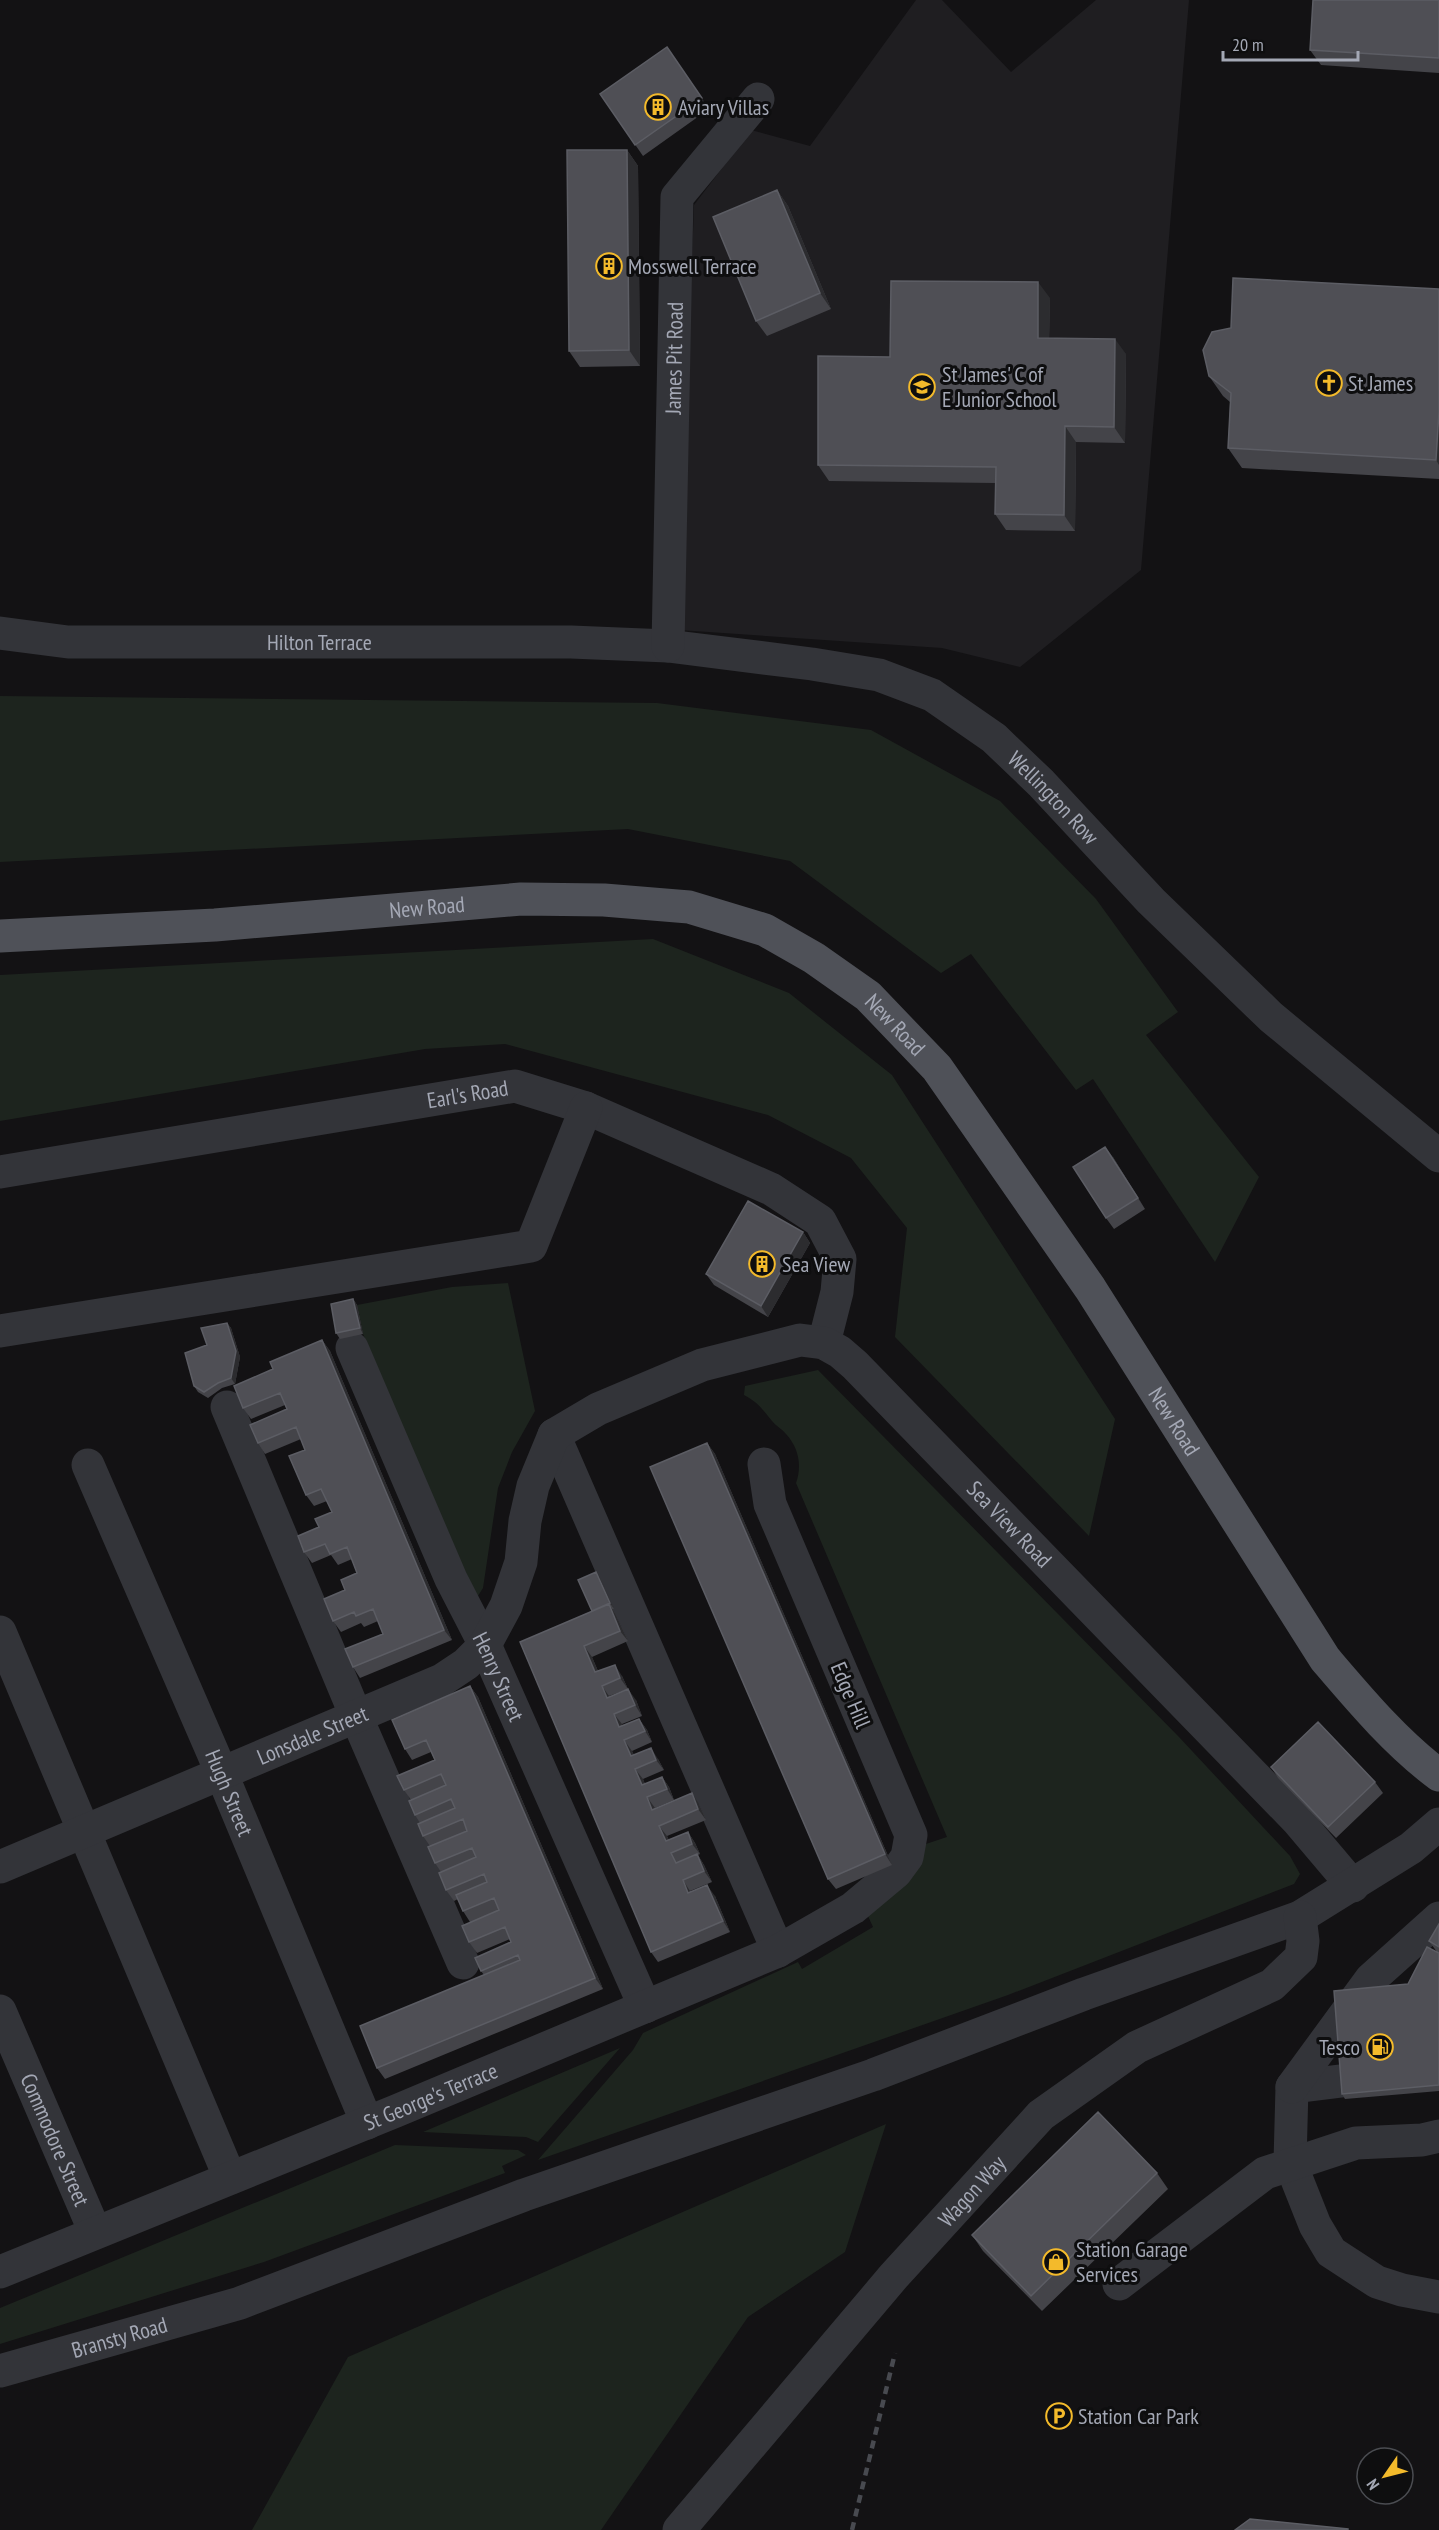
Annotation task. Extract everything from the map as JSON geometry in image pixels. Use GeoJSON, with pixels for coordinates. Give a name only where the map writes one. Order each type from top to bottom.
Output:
{"type":"FeatureCollection","features":[{"type":"Feature","properties":{"kind":"main road","name":"New Road"},"geometry":{"type":"LineString","coordinates":[[0,936],[214,925],[521,899],[604,900],[690,907],[765,930],[814,958],[868,996],[937,1068],[1090,1288],[1325,1659],[1363,1704],[1422,1762],[1439,1775]]}},
{"type":"Feature","properties":{"kind":"street","name":"James Pit Road"},"geometry":{"type":"LineString","coordinates":[[668,646],[677,197],[758,99]]}},
{"type":"Feature","properties":{"kind":"street","name":"Hilton Terrace"},"geometry":{"type":"LineString","coordinates":[[0,633],[68,642],[571,642]]}},
{"type":"Feature","properties":{"kind":"street","name":"Wellington Row"},"geometry":{"type":"LineString","coordinates":[[571,642],[668,646],[812,664],[879,675],[932,695],[994,738],[1151,901],[1271,1017],[1439,1156]]}},
{"type":"Feature","properties":{"kind":"street","name":"Earl's Road"},"geometry":{"type":"LineString","coordinates":[[0,1172],[515,1086],[586,1108],[771,1189],[820,1221],[840,1259],[837,1292],[824,1343]]}},
{"type":"Feature","properties":{"kind":"street"},"geometry":{"type":"LineString","coordinates":[[0,1331],[531,1246],[586,1108]]}},
{"type":"Feature","properties":{"kind":"street"},"geometry":{"type":"LineString","coordinates":[[778,1951],[554,1435],[598,1409],[702,1365],[800,1340],[824,1343]]}},
{"type":"Feature","properties":{"kind":"street","name":"Sea View Road"},"geometry":{"type":"LineString","coordinates":[[824,1343],[840,1352],[855,1365],[1298,1821],[1353,1886]]}},
{"type":"Feature","properties":{"kind":"street","name":"Henry Street"},"geometry":{"type":"LineString","coordinates":[[352,1348],[451,1578],[485,1645],[645,2007]]}},
{"type":"Feature","properties":{"kind":"street"},"geometry":{"type":"LineString","coordinates":[[227,1407],[356,1716],[463,1963]]}},
{"type":"Feature","properties":{"kind":"street","name":"Lonsdale Street"},"geometry":{"type":"LineString","coordinates":[[0,1868],[221,1772],[442,1680],[466,1664],[485,1645],[506,1606],[521,1562],[525,1521],[532,1486],[554,1435]]}},
{"type":"Feature","properties":{"kind":"street","name":"Edge Hill"},"geometry":{"type":"LineString","coordinates":[[764,1464],[771,1504],[911,1835],[907,1857],[896,1872],[853,1908]]}},
{"type":"Feature","properties":{"kind":"street","name":"Hugh Street"},"geometry":{"type":"LineString","coordinates":[[88,1465],[221,1772],[367,2123]]}},
{"type":"Feature","properties":{"kind":"street"},"geometry":{"type":"LineString","coordinates":[[0,1632],[230,2178]]}},
{"type":"Feature","properties":{"kind":"street","name":"Bransty Road"},"geometry":{"type":"LineString","coordinates":[[0,2371],[240,2303],[524,2195],[873,2075],[1084,1994],[1300,1917],[1411,1848],[1439,1824]]}},
{"type":"Feature","properties":{"kind":"street","name":"St George's Terrace"},"geometry":{"type":"LineString","coordinates":[[0,2272],[367,2123],[778,1951],[853,1908]]}},
{"type":"Feature","properties":{"kind":"street","name":"Wagon Way"},"geometry":{"type":"LineString","coordinates":[[679,2530],[893,2277],[1041,2115],[1137,2048],[1272,1985],[1300,1956],[1303,1941],[1300,1917]]}},
{"type":"Feature","properties":{"kind":"street"},"geometry":{"type":"LineString","coordinates":[[1439,1918],[1371,1979],[1292,2087],[1290,2162],[1315,2225],[1331,2252],[1377,2282],[1402,2290],[1439,2297]]}},
{"type":"Feature","properties":{"kind":"street","name":"Commodore Street"},"geometry":{"type":"LineString","coordinates":[[0,2012],[95,2232]]}},
{"type":"Feature","properties":{"kind":"street"},"geometry":{"type":"LineString","coordinates":[[1292,2087],[1439,2069]]}},
{"type":"Feature","properties":{"kind":"street"},"geometry":{"type":"LineString","coordinates":[[1119,2284],[1265,2172],[1356,2142],[1422,2140],[1439,2136]]}},
{"type":"Feature","properties":{"kind":"shaded area","name":"St James' C of E Junior School"},"geometry":{"type":"Polygon","coordinates":[[[916,0],[942,0],[1011,72],[1096,0],[1189,0],[1141,570],[1020,667],[942,648],[679,630],[694,205],[751,130],[810,146],[916,0]]]}},
{"type":"Feature","properties":{"kind":"shaded area"},"geometry":{"type":"Polygon","coordinates":[[[0,696],[657,703],[871,730],[1000,801],[1096,899],[1178,1012],[1146,1035],[1259,1177],[1215,1262],[1093,1079],[1076,1090],[971,954],[941,973],[790,861],[628,829],[0,862],[0,696]]]}},
{"type":"Feature","properties":{"kind":"shaded area"},"geometry":{"type":"Polygon","coordinates":[[[653,939],[789,993],[892,1075],[1115,1419],[1089,1536],[895,1337],[907,1228],[851,1158],[768,1115],[505,1044],[425,1049],[0,1121],[0,975],[653,939]]]}},
{"type":"Feature","properties":{"kind":"shaded area"},"geometry":{"type":"Polygon","coordinates":[[[508,1283],[535,1411],[512,1452],[498,1488],[483,1588],[476,1599],[363,1334],[357,1305],[452,1287],[508,1283]]]}},
{"type":"Feature","properties":{"kind":"shaded area"},"geometry":{"type":"Polygon","coordinates":[[[818,1370],[1179,1737],[1290,1856],[1300,1874],[1294,1884],[1008,1995],[538,2160],[633,2050],[643,2033],[798,1962],[802,1969],[873,1927],[868,1916],[926,1844],[947,1837],[796,1483],[799,1464],[794,1445],[760,1406],[744,1395],[745,1386],[818,1370]]]}},
{"type":"Feature","properties":{"kind":"shaded area"},"geometry":{"type":"Polygon","coordinates":[[[620,2048],[538,2142],[526,2137],[423,2132],[620,2048]]]}},
{"type":"Feature","properties":{"kind":"shaded area"},"geometry":{"type":"Polygon","coordinates":[[[886,2124],[845,2252],[748,2317],[601,2530],[252,2530],[348,2357],[886,2124]]]}},
{"type":"Feature","properties":{"kind":"shaded area"},"geometry":{"type":"Polygon","coordinates":[[[395,2145],[518,2150],[526,2155],[502,2166],[505,2173],[264,2262],[0,2344],[0,2308],[395,2145]]]}},
{"type":"Feature","properties":{"kind":"building"},"geometry":{"type":"Polygon","coordinates":[[[1313,0],[1439,0],[1439,58],[1310,50],[1313,0]]]}},
{"type":"Feature","properties":{"kind":"building","name":"Aviary Villas"},"geometry":{"type":"Polygon","coordinates":[[[667,47],[702,98],[635,145],[600,94],[667,47]]]}},
{"type":"Feature","properties":{"kind":"building","name":"Mosswell Terrace"},"geometry":{"type":"Polygon","coordinates":[[[567,150],[627,150],[629,350],[569,351],[567,150]]]}},
{"type":"Feature","properties":{"kind":"building"},"geometry":{"type":"Polygon","coordinates":[[[777,190],[820,293],[756,321],[713,217],[777,190]]]}},
{"type":"Feature","properties":{"kind":"building","name":"St James"},"geometry":{"type":"Polygon","coordinates":[[[1233,278],[1439,289],[1439,411],[1436,460],[1228,448],[1231,393],[1209,376],[1203,350],[1212,332],[1231,328],[1233,278]]]}},
{"type":"Feature","properties":{"kind":"building"},"geometry":{"type":"Polygon","coordinates":[[[891,281],[1038,282],[1038,338],[1115,339],[1114,427],[1065,426],[1064,515],[995,514],[996,467],[818,465],[818,356],[890,357],[891,281]]]}},
{"type":"Feature","properties":{"kind":"building"},"geometry":{"type":"Polygon","coordinates":[[[1105,1147],[1138,1198],[1106,1218],[1073,1167],[1105,1147]]]}},
{"type":"Feature","properties":{"kind":"building","name":"Sea View"},"geometry":{"type":"Polygon","coordinates":[[[748,1201],[803,1232],[761,1306],[706,1274],[748,1201]]]}},
{"type":"Feature","properties":{"kind":"building"},"geometry":{"type":"Polygon","coordinates":[[[353,1299],[360,1328],[336,1333],[331,1304],[353,1299]]]}},
{"type":"Feature","properties":{"kind":"building"},"geometry":{"type":"Polygon","coordinates":[[[227,1323],[236,1351],[231,1378],[204,1392],[194,1386],[185,1353],[207,1345],[201,1328],[227,1323]]]}},
{"type":"Feature","properties":{"kind":"building"},"geometry":{"type":"Polygon","coordinates":[[[322,1340],[444,1630],[353,1667],[345,1649],[383,1634],[373,1609],[356,1616],[354,1612],[333,1621],[324,1599],[345,1590],[341,1580],[357,1573],[347,1547],[330,1554],[325,1544],[304,1552],[298,1536],[319,1527],[315,1519],[332,1512],[321,1489],[306,1495],[289,1456],[305,1450],[296,1427],[258,1443],[250,1425],[287,1409],[280,1393],[243,1408],[234,1386],[273,1369],[270,1362],[322,1340]]]}},
{"type":"Feature","properties":{"kind":"building"},"geometry":{"type":"Polygon","coordinates":[[[707,1443],[885,1854],[828,1879],[650,1467],[707,1443]]]}},
{"type":"Feature","properties":{"kind":"building"},"geometry":{"type":"Polygon","coordinates":[[[596,1572],[610,1603],[592,1611],[578,1580],[596,1572]]]}},
{"type":"Feature","properties":{"kind":"building"},"geometry":{"type":"Polygon","coordinates":[[[609,1604],[620,1631],[584,1646],[595,1672],[615,1665],[620,1678],[602,1686],[607,1698],[628,1689],[635,1705],[614,1714],[619,1727],[639,1719],[645,1731],[624,1740],[631,1756],[651,1748],[656,1760],[635,1769],[642,1785],[662,1777],[667,1789],[647,1797],[652,1810],[692,1793],[698,1809],[659,1826],[666,1841],[688,1832],[692,1844],[671,1853],[676,1863],[697,1854],[704,1871],[683,1880],[688,1893],[707,1885],[723,1921],[651,1952],[520,1642],[609,1604]]]}},
{"type":"Feature","properties":{"kind":"building"},"geometry":{"type":"Polygon","coordinates":[[[470,1686],[595,1978],[377,2068],[360,2026],[520,1960],[518,1955],[481,1971],[475,1958],[511,1942],[505,1927],[469,1942],[462,1926],[499,1910],[494,1898],[463,1911],[456,1895],[487,1882],[484,1874],[446,1890],[439,1873],[476,1857],[472,1848],[435,1863],[428,1847],[467,1831],[463,1819],[423,1836],[418,1824],[455,1808],[451,1799],[415,1815],[409,1801],[446,1785],[441,1774],[404,1790],[397,1776],[435,1760],[426,1740],[405,1749],[392,1720],[470,1686]]]}},
{"type":"Feature","properties":{"kind":"building"},"geometry":{"type":"Polygon","coordinates":[[[1318,1722],[1375,1782],[1328,1827],[1271,1767],[1318,1722]]]}},
{"type":"Feature","properties":{"kind":"building"},"geometry":{"type":"Polygon","coordinates":[[[1439,1924],[1439,1947],[1429,1941],[1439,1924]]]}},
{"type":"Feature","properties":{"kind":"building"},"geometry":{"type":"Polygon","coordinates":[[[1427,1947],[1439,1953],[1439,2085],[1342,2094],[1334,1991],[1408,1984],[1427,1947]]]}},
{"type":"Feature","properties":{"kind":"building"},"geometry":{"type":"Polygon","coordinates":[[[1098,2112],[1157,2173],[1031,2296],[972,2235],[1098,2112]]]}},
{"type":"Feature","properties":{"kind":"building"},"geometry":{"type":"Polygon","coordinates":[[[1250,2519],[1348,2529],[1348,2530],[1235,2530],[1250,2519]]]}},
{"type":"Feature","properties":{"kind":"railway"},"geometry":{"type":"LineString","coordinates":[[852,2530],[895,2353]]}},
{"type":"Feature","properties":{"kind":"place","name":"Aviary Villas"},"geometry":{"type":"Point","coordinates":[658,107]}},
{"type":"Feature","properties":{"kind":"place","name":"Mosswell Terrace"},"geometry":{"type":"Point","coordinates":[609,266]}},
{"type":"Feature","properties":{"kind":"place","name":"St James"},"geometry":{"type":"Point","coordinates":[1329,383]}},
{"type":"Feature","properties":{"kind":"place","name":"St James' C of E Junior School"},"geometry":{"type":"Point","coordinates":[922,387]}},
{"type":"Feature","properties":{"kind":"place","name":"Sea View"},"geometry":{"type":"Point","coordinates":[762,1264]}},
{"type":"Feature","properties":{"kind":"place","name":"Tesco"},"geometry":{"type":"Point","coordinates":[1380,2047]}},
{"type":"Feature","properties":{"kind":"place","name":"Station Garage Services"},"geometry":{"type":"Point","coordinates":[1056,2262]}},
{"type":"Feature","properties":{"kind":"place","name":"Station Car Park"},"geometry":{"type":"Point","coordinates":[1059,2416]}}]}
